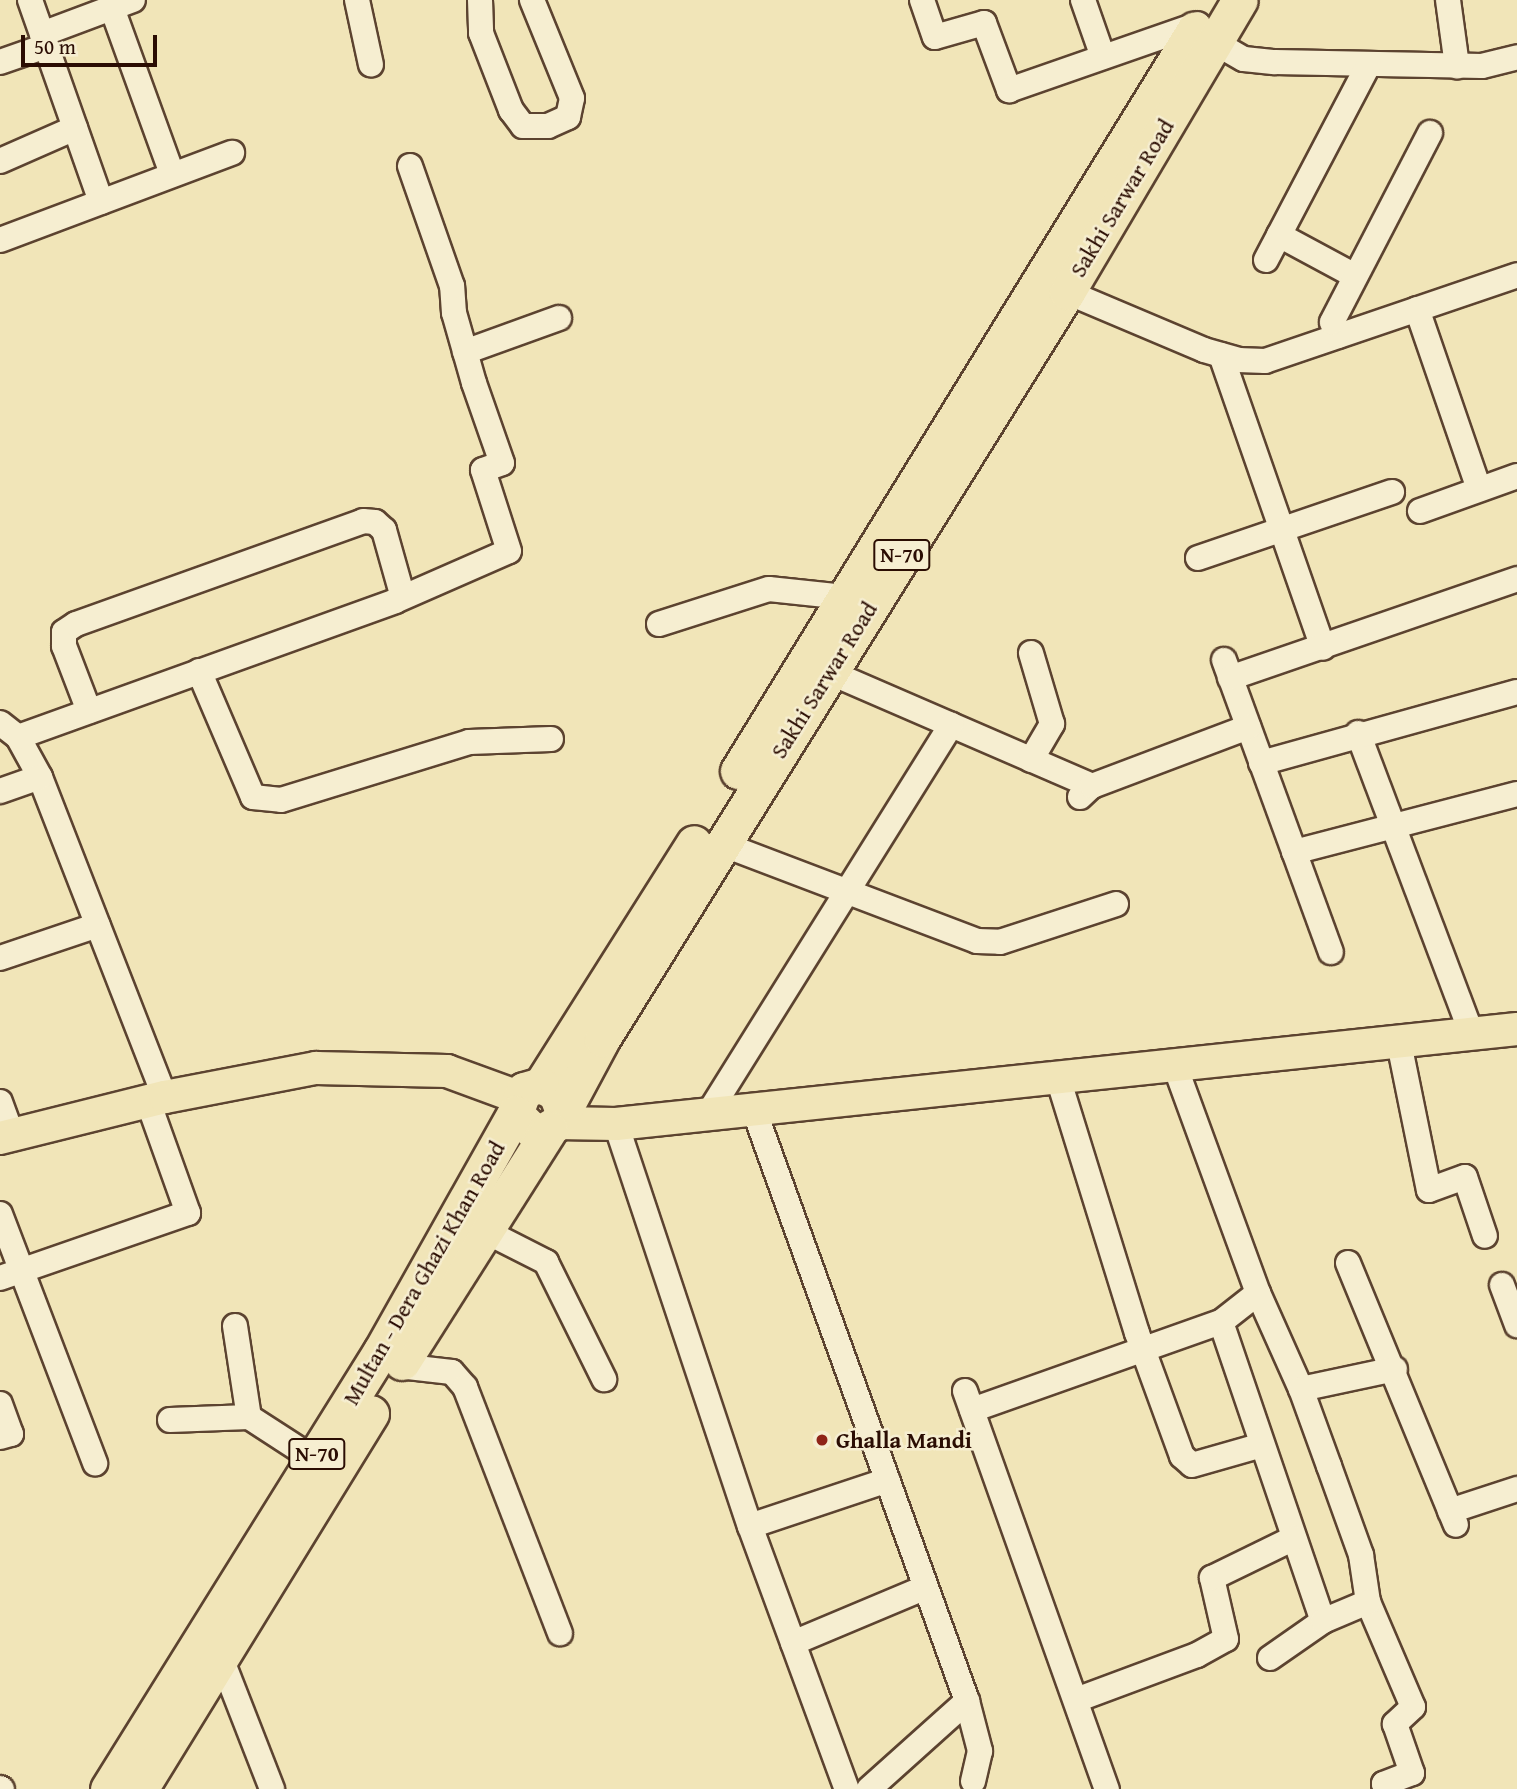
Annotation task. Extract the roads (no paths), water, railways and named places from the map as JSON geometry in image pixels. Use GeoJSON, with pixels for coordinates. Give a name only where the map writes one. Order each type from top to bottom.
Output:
{"type":"FeatureCollection","features":[{"type":"Feature","properties":{"kind":"highway","name":"Sakhi Sarwar Road"},"geometry":{"type":"LineString","coordinates":[[541,1109],[845,597],[1208,22],[1240,0]]}},
{"type":"Feature","properties":{"kind":"highway","name":"Sakhi Sarwar Road"},"geometry":{"type":"LineString","coordinates":[[541,1109],[722,844],[1067,292],[1208,22]]}},
{"type":"Feature","properties":{"kind":"highway","name":"Multan - Dera Ghazi Khan Road"},"geometry":{"type":"LineString","coordinates":[[140,1789],[483,1230],[541,1109]]}},
{"type":"Feature","properties":{"kind":"highway","name":"Multan - Dera Ghazi Khan Road"},"geometry":{"type":"LineString","coordinates":[[108,1789],[381,1351],[541,1109]]}},
{"type":"Feature","properties":{"kind":"main road"},"geometry":{"type":"LineString","coordinates":[[6,1136],[156,1099],[316,1069],[447,1071],[541,1109],[616,1124],[1517,1029]]}},
{"type":"Feature","properties":{"kind":"street"},"geometry":{"type":"LineString","coordinates":[[30,0],[101,202]]}},
{"type":"Feature","properties":{"kind":"street"},"geometry":{"type":"LineString","coordinates":[[357,0],[372,65]]}},
{"type":"Feature","properties":{"kind":"street"},"geometry":{"type":"LineString","coordinates":[[480,0],[481,33],[511,110],[523,126],[548,126],[568,117],[572,98],[532,0]]}},
{"type":"Feature","properties":{"kind":"street"},"geometry":{"type":"LineString","coordinates":[[922,0],[935,37],[984,23],[1009,90],[1208,22],[1244,59],[1482,66],[1517,57]]}},
{"type":"Feature","properties":{"kind":"street"},"geometry":{"type":"LineString","coordinates":[[1083,0],[1103,57]]}},
{"type":"Feature","properties":{"kind":"street"},"geometry":{"type":"LineString","coordinates":[[1448,0],[1457,65]]}},
{"type":"Feature","properties":{"kind":"street"},"geometry":{"type":"LineString","coordinates":[[0,62],[122,4],[172,174]]}},
{"type":"Feature","properties":{"kind":"street"},"geometry":{"type":"LineString","coordinates":[[1266,260],[1369,64]]}},
{"type":"Feature","properties":{"kind":"street"},"geometry":{"type":"LineString","coordinates":[[0,161],[75,128]]}},
{"type":"Feature","properties":{"kind":"street"},"geometry":{"type":"LineString","coordinates":[[1338,336],[1332,321],[1430,133]]}},
{"type":"Feature","properties":{"kind":"street"},"geometry":{"type":"LineString","coordinates":[[0,240],[232,153]]}},
{"type":"Feature","properties":{"kind":"street"},"geometry":{"type":"LineString","coordinates":[[11,1274],[188,1213],[156,1099],[98,925],[40,777],[9,730],[89,711],[395,601],[402,594],[509,551],[483,470],[502,463],[465,352],[452,286],[410,166]]}},
{"type":"Feature","properties":{"kind":"street"},"geometry":{"type":"LineString","coordinates":[[1279,235],[1355,276]]}},
{"type":"Feature","properties":{"kind":"street"},"geometry":{"type":"LineString","coordinates":[[1067,292],[1221,355],[1265,360],[1517,275]]}},
{"type":"Feature","properties":{"kind":"street"},"geometry":{"type":"LineString","coordinates":[[1418,309],[1479,489]]}},
{"type":"Feature","properties":{"kind":"street"},"geometry":{"type":"LineString","coordinates":[[465,352],[559,318]]}},
{"type":"Feature","properties":{"kind":"street"},"geometry":{"type":"LineString","coordinates":[[1221,355],[1323,648]]}},
{"type":"Feature","properties":{"kind":"street"},"geometry":{"type":"LineString","coordinates":[[1420,511],[1517,476]]}},
{"type":"Feature","properties":{"kind":"street"},"geometry":{"type":"LineString","coordinates":[[1198,558],[1392,492]]}},
{"type":"Feature","properties":{"kind":"street"},"geometry":{"type":"LineString","coordinates":[[89,711],[64,646],[64,632],[76,624],[363,521],[375,522],[384,530],[402,594]]}},
{"type":"Feature","properties":{"kind":"street"},"geometry":{"type":"LineString","coordinates":[[1331,952],[1227,669],[1323,648],[1517,579]]}},
{"type":"Feature","properties":{"kind":"street"},"geometry":{"type":"LineString","coordinates":[[659,624],[769,589],[845,597]]}},
{"type":"Feature","properties":{"kind":"street"},"geometry":{"type":"LineString","coordinates":[[1031,653],[1052,724],[1031,760]]}},
{"type":"Feature","properties":{"kind":"street"},"geometry":{"type":"LineString","coordinates":[[199,671],[253,797],[281,800],[469,742],[551,740]]}},
{"type":"Feature","properties":{"kind":"street"},"geometry":{"type":"LineString","coordinates":[[829,672],[1031,760],[1086,792],[1248,727]]}},
{"type":"Feature","properties":{"kind":"street"},"geometry":{"type":"LineString","coordinates":[[1261,762],[1358,733],[1517,692]]}},
{"type":"Feature","properties":{"kind":"street"},"geometry":{"type":"LineString","coordinates":[[708,1114],[951,725]]}},
{"type":"Feature","properties":{"kind":"street"},"geometry":{"type":"LineString","coordinates":[[1358,733],[1472,1035]]}},
{"type":"Feature","properties":{"kind":"street"},"geometry":{"type":"LineString","coordinates":[[0,791],[40,777]]}},
{"type":"Feature","properties":{"kind":"street"},"geometry":{"type":"LineString","coordinates":[[1294,852],[1517,794]]}},
{"type":"Feature","properties":{"kind":"street"},"geometry":{"type":"LineString","coordinates":[[722,844],[978,941],[999,942],[1116,904]]}},
{"type":"Feature","properties":{"kind":"street"},"geometry":{"type":"LineString","coordinates":[[0,958],[98,925]]}},
{"type":"Feature","properties":{"kind":"street"},"geometry":{"type":"LineString","coordinates":[[1399,1043],[1429,1190],[1465,1177],[1485,1236]]}},
{"type":"Feature","properties":{"kind":"street"},"geometry":{"type":"LineString","coordinates":[[1175,1066],[1258,1293],[1301,1388],[1360,1555],[1368,1602],[1413,1707],[1395,1724],[1412,1773],[1384,1784],[1386,1789]]}},
{"type":"Feature","properties":{"kind":"street"},"geometry":{"type":"LineString","coordinates":[[1058,1078],[1143,1348],[1186,1462],[1192,1465],[1262,1445]]}},
{"type":"Feature","properties":{"kind":"street"},"geometry":{"type":"LineString","coordinates":[[0,1102],[6,1136]]}},
{"type":"Feature","properties":{"kind":"street"},"geometry":{"type":"LineString","coordinates":[[754,1110],[967,1701],[980,1751],[973,1781]]}},
{"type":"Feature","properties":{"kind":"street"},"geometry":{"type":"LineString","coordinates":[[616,1124],[750,1526],[847,1789]]}},
{"type":"Feature","properties":{"kind":"street"},"geometry":{"type":"LineString","coordinates":[[0,1214],[11,1274],[95,1463]]}},
{"type":"Feature","properties":{"kind":"street"},"geometry":{"type":"LineString","coordinates":[[483,1230],[546,1262],[604,1379]]}},
{"type":"Feature","properties":{"kind":"street"},"geometry":{"type":"LineString","coordinates":[[1348,1263],[1376,1335],[1395,1369],[1453,1518],[1517,1489]]}},
{"type":"Feature","properties":{"kind":"street"},"geometry":{"type":"LineString","coordinates":[[1502,1285],[1517,1325]]}},
{"type":"Feature","properties":{"kind":"street"},"geometry":{"type":"LineString","coordinates":[[1107,1789],[968,1400],[1221,1322],[1258,1293]]}},
{"type":"Feature","properties":{"kind":"street"},"geometry":{"type":"LineString","coordinates":[[1221,1322],[1323,1621]]}},
{"type":"Feature","properties":{"kind":"street"},"geometry":{"type":"LineString","coordinates":[[235,1326],[249,1417]]}},
{"type":"Feature","properties":{"kind":"street"},"geometry":{"type":"LineString","coordinates":[[399,1366],[452,1372],[466,1387],[560,1633]]}},
{"type":"Feature","properties":{"kind":"street"},"geometry":{"type":"LineString","coordinates":[[1301,1388],[1395,1369]]}},
{"type":"Feature","properties":{"kind":"street"},"geometry":{"type":"LineString","coordinates":[[0,1404],[11,1434],[0,1437]]}},
{"type":"Feature","properties":{"kind":"street"},"geometry":{"type":"LineString","coordinates":[[170,1420],[249,1417],[314,1459]]}},
{"type":"Feature","properties":{"kind":"street"},"geometry":{"type":"LineString","coordinates":[[750,1526],[888,1480]]}},
{"type":"Feature","properties":{"kind":"street"},"geometry":{"type":"LineString","coordinates":[[1076,1700],[1197,1655],[1226,1639],[1212,1578],[1294,1538]]}},
{"type":"Feature","properties":{"kind":"street"},"geometry":{"type":"LineString","coordinates":[[793,1643],[926,1587]]}},
{"type":"Feature","properties":{"kind":"street"},"geometry":{"type":"LineString","coordinates":[[1270,1658],[1323,1621],[1368,1602]]}},
{"type":"Feature","properties":{"kind":"street"},"geometry":{"type":"LineString","coordinates":[[221,1658],[272,1789]]}},
{"type":"Feature","properties":{"kind":"street"},"geometry":{"type":"LineString","coordinates":[[869,1789],[967,1701]]}},
{"type":"Feature","properties":{"kind":"place","name":"Ghalla Mandi"},"geometry":{"type":"Point","coordinates":[822,1440]}}]}
